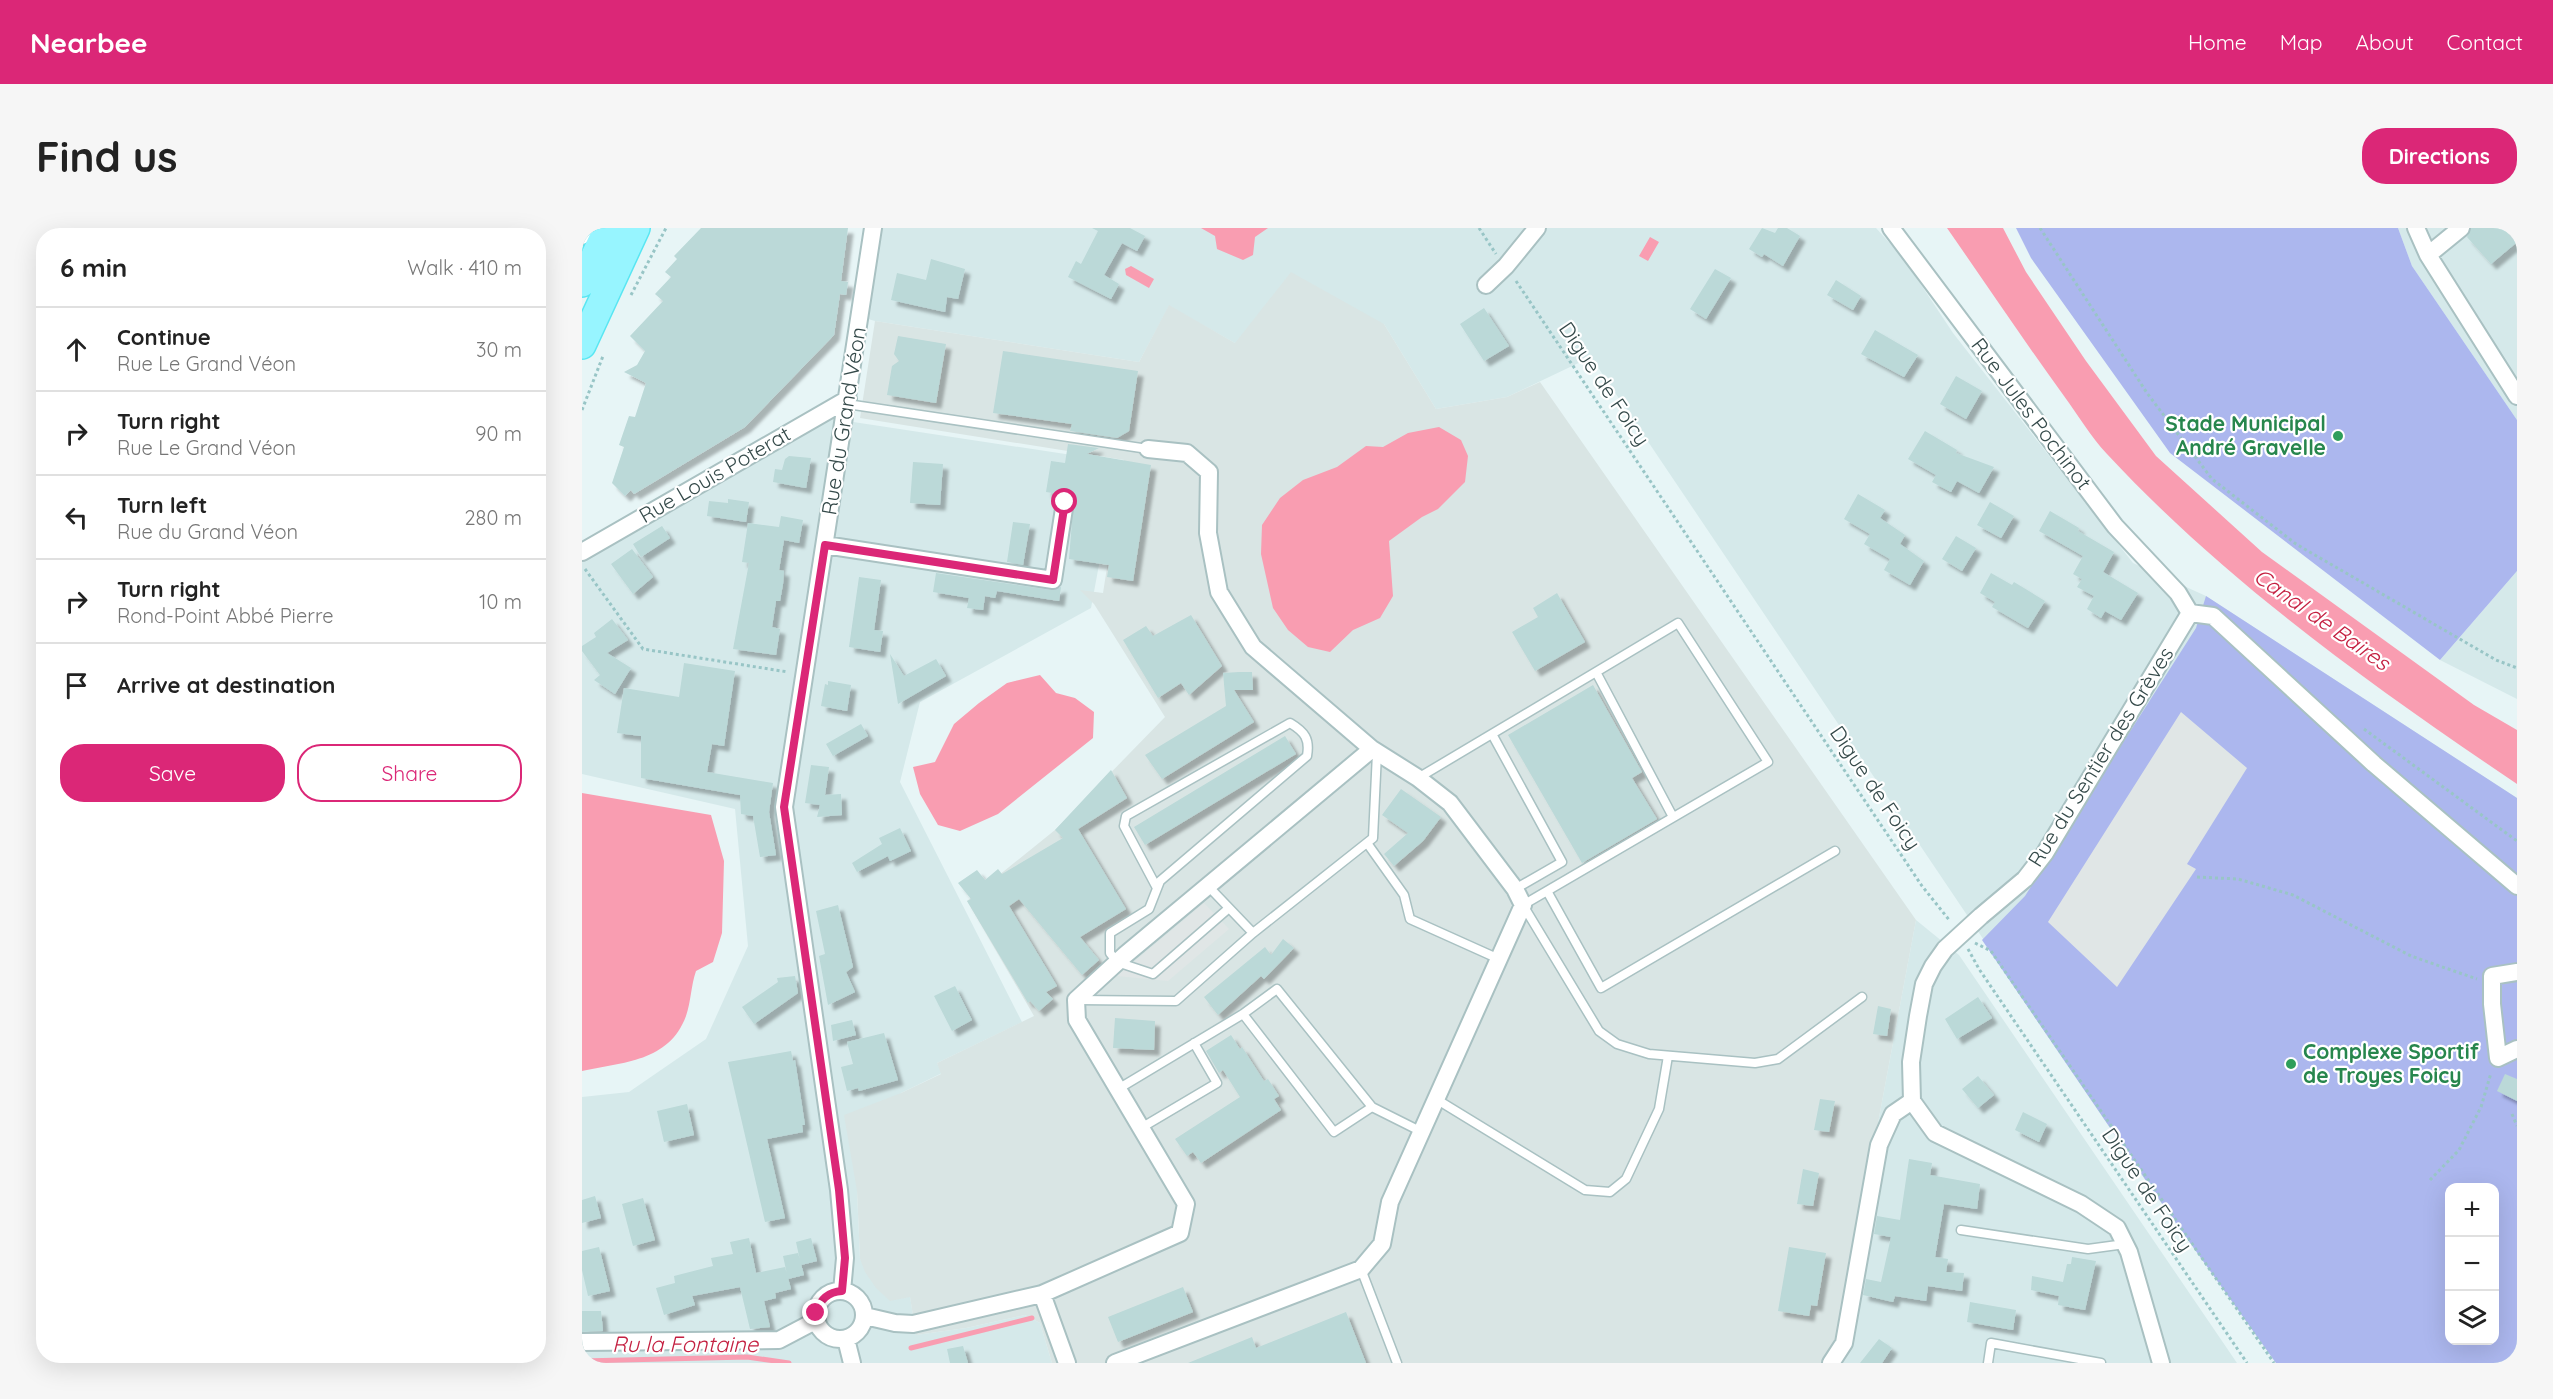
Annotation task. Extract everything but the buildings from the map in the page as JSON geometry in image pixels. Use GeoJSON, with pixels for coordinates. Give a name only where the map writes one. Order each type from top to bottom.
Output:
{"type":"FeatureCollection","features":[{"type":"Feature","properties":{"kind":"main road"},"geometry":{"type":"LineString","coordinates":[[582,283],[608,228]]}},
{"type":"Feature","properties":{"kind":"main road"},"geometry":{"type":"LineString","coordinates":[[592,350],[636,228]]}},
{"type":"Feature","properties":{"kind":"street"},"geometry":{"type":"LineString","coordinates":[[582,236],[586,228]]}},
{"type":"Feature","properties":{"kind":"street","name":"Rue du Grand Véon"},"geometry":{"type":"LineString","coordinates":[[842,1291],[845,1258],[839,1190],[784,807],[873,228]]}},
{"type":"Feature","properties":{"kind":"street"},"geometry":{"type":"LineString","coordinates":[[1486,285],[1506,266],[1537,228]]}},
{"type":"Feature","properties":{"kind":"street","name":"Rue Jules Pochinot"},"geometry":{"type":"LineString","coordinates":[[1891,228],[2115,526],[2178,593],[2190,613]]}},
{"type":"Feature","properties":{"kind":"street"},"geometry":{"type":"LineString","coordinates":[[2416,228],[2428,255],[2517,396]]}},
{"type":"Feature","properties":{"kind":"street"},"geometry":{"type":"LineString","coordinates":[[2428,255],[2461,228]]}},
{"type":"Feature","properties":{"kind":"street","name":"Rue Louis Poterat"},"geometry":{"type":"LineString","coordinates":[[582,552],[848,401]]}},
{"type":"Feature","properties":{"kind":"street"},"geometry":{"type":"LineString","coordinates":[[1115,1363],[1361,1269],[1382,1244],[1390,1202],[1523,905],[1515,889],[1450,803],[1418,778],[1375,751],[1253,647],[1219,592],[1208,533],[1209,472],[1187,453],[1149,449]]}},
{"type":"Feature","properties":{"kind":"street"},"geometry":{"type":"LineString","coordinates":[[825,545],[1053,580],[1065,502]]}},
{"type":"Feature","properties":{"kind":"street"},"geometry":{"type":"LineString","coordinates":[[2190,613],[2213,616],[2374,764],[2517,886]]}},
{"type":"Feature","properties":{"kind":"street","name":"Rue du Sentier des Grèves"},"geometry":{"type":"LineString","coordinates":[[1912,1101],[1911,1062],[1924,984],[1933,966],[1960,935],[2025,879],[2044,853],[2190,613]]}},
{"type":"Feature","properties":{"kind":"street"},"geometry":{"type":"LineString","coordinates":[[865,1316],[895,1323],[913,1324],[1042,1294],[1180,1233],[1186,1204],[1077,1020],[1076,1000],[1117,962],[1208,886],[1375,751]]}},
{"type":"Feature","properties":{"kind":"street"},"geometry":{"type":"LineString","coordinates":[[2517,972],[2492,976],[2498,1058],[2517,1049]]}},
{"type":"Feature","properties":{"kind":"street"},"geometry":{"type":"LineString","coordinates":[[1831,1363],[1844,1342],[1879,1145],[1893,1114],[1912,1101],[1935,1133],[2081,1204],[2117,1228],[2125,1244],[2161,1363]]}},
{"type":"Feature","properties":{"kind":"street"},"geometry":{"type":"LineString","coordinates":[[842,1291],[861,1302],[865,1316],[859,1331],[846,1339],[831,1338],[819,1328],[816,1313],[822,1299],[834,1292],[842,1291]]}},
{"type":"Feature","properties":{"kind":"street"},"geometry":{"type":"LineString","coordinates":[[1042,1294],[1066,1363]]}},
{"type":"Feature","properties":{"kind":"street"},"geometry":{"type":"LineString","coordinates":[[582,1342],[779,1340],[817,1320]]}},
{"type":"Feature","properties":{"kind":"street"},"geometry":{"type":"LineString","coordinates":[[846,1339],[852,1363]]}},
{"type":"Feature","properties":{"kind":"lane"},"geometry":{"type":"LineString","coordinates":[[848,401],[1149,449]]}},
{"type":"Feature","properties":{"kind":"lane"},"geometry":{"type":"LineString","coordinates":[[1418,778],[1678,623],[1768,762],[1523,905],[1599,1031],[1617,1044],[1649,1054],[1755,1063],[1778,1059],[1862,997]]}},
{"type":"Feature","properties":{"kind":"lane"},"geometry":{"type":"LineString","coordinates":[[1596,672],[1673,817]]}},
{"type":"Feature","properties":{"kind":"lane"},"geometry":{"type":"LineString","coordinates":[[1157,888],[1124,826],[1125,816],[1290,723],[1303,731],[1309,744],[1306,756],[1160,881],[1149,909],[1110,933],[1110,953],[1117,962],[1154,974],[1229,908]]}},
{"type":"Feature","properties":{"kind":"lane"},"geometry":{"type":"LineString","coordinates":[[1492,734],[1562,861],[1515,889]]}},
{"type":"Feature","properties":{"kind":"lane"},"geometry":{"type":"LineString","coordinates":[[1076,1000],[1176,1001],[1253,933],[1367,843],[1373,838],[1375,751]]}},
{"type":"Feature","properties":{"kind":"lane"},"geometry":{"type":"LineString","coordinates":[[1367,843],[1404,895],[1410,919],[1499,959]]}},
{"type":"Feature","properties":{"kind":"lane"},"geometry":{"type":"LineString","coordinates":[[1547,891],[1601,988],[1835,851]]}},
{"type":"Feature","properties":{"kind":"lane"},"geometry":{"type":"LineString","coordinates":[[1208,886],[1253,933]]}},
{"type":"Feature","properties":{"kind":"lane"},"geometry":{"type":"LineString","coordinates":[[1118,1089],[1243,1014],[1277,989],[1372,1107],[1422,1132]]}},
{"type":"Feature","properties":{"kind":"lane"},"geometry":{"type":"LineString","coordinates":[[1243,1014],[1334,1132],[1372,1107]]}},
{"type":"Feature","properties":{"kind":"lane"},"geometry":{"type":"LineString","coordinates":[[1141,1128],[1216,1083],[1194,1043]]}},
{"type":"Feature","properties":{"kind":"lane"},"geometry":{"type":"LineString","coordinates":[[1436,1099],[1585,1190],[1610,1192],[1626,1179],[1659,1109],[1668,1056]]}},
{"type":"Feature","properties":{"kind":"lane"},"geometry":{"type":"LineString","coordinates":[[1961,1230],[2088,1249],[2125,1244]]}},
{"type":"Feature","properties":{"kind":"lane"},"geometry":{"type":"LineString","coordinates":[[1361,1269],[1397,1363]]}},
{"type":"Feature","properties":{"kind":"lane"},"geometry":{"type":"LineString","coordinates":[[1988,1363],[1991,1343],[2101,1363]]}},
{"type":"Feature","properties":{"kind":"path"},"geometry":{"type":"LineString","coordinates":[[628,302],[666,228]]}},
{"type":"Feature","properties":{"kind":"path","name":"Digue de Foicy"},"geometry":{"type":"LineString","coordinates":[[1479,228],[1922,886],[1960,935],[1979,969],[2247,1363]]}},
{"type":"Feature","properties":{"kind":"path"},"geometry":{"type":"LineString","coordinates":[[2040,228],[2146,393],[2212,479],[2296,544],[2496,660],[2517,668]]}},
{"type":"Feature","properties":{"kind":"path"},"geometry":{"type":"LineString","coordinates":[[582,410],[592,350]]}},
{"type":"Feature","properties":{"kind":"path"},"geometry":{"type":"LineString","coordinates":[[582,565],[644,649],[805,675]]}},
{"type":"Feature","properties":{"kind":"path"},"geometry":{"type":"LineString","coordinates":[[2360,726],[2517,841]]}},
{"type":"Feature","properties":{"kind":"path"},"geometry":{"type":"LineString","coordinates":[[2197,877],[2238,879],[2293,895],[2411,956],[2468,977],[2492,982]]}},
{"type":"Feature","properties":{"kind":"path"},"geometry":{"type":"LineString","coordinates":[[1960,935],[1991,951],[2274,1363]]}},
{"type":"Feature","properties":{"kind":"path"},"geometry":{"type":"LineString","coordinates":[[2430,1180],[2459,1150],[2481,1107],[2498,1058]]}},
{"type":"Feature","properties":{"kind":"path"},"geometry":{"type":"LineString","coordinates":[[2512,1114],[2517,1126]]}},
{"type":"Feature","properties":{"kind":"shaded area"},"geometry":{"type":"Polygon","coordinates":[[[872,228],[1876,228],[1904,259],[1953,333],[2133,563],[2206,596],[2517,798],[2517,1363],[2276,1363],[2153,1191],[1591,357],[1507,397],[1436,409],[1384,324],[1235,343],[1169,306],[1139,362],[875,321],[854,315],[872,228]]]}},
{"type":"Feature","properties":{"kind":"shaded area","name":"Stade Municipal André Gravelle"},"geometry":{"type":"Polygon","coordinates":[[[2016,228],[2398,228],[2412,266],[2517,420],[2517,571],[2440,660],[2170,453],[2031,258],[2016,228]]]}},
{"type":"Feature","properties":{"kind":"shaded area"},"geometry":{"type":"Polygon","coordinates":[[[2398,228],[2517,228],[2517,420],[2412,266],[2398,228]]]}},
{"type":"Feature","properties":{"kind":"shaded area"},"geometry":{"type":"Polygon","coordinates":[[[1291,272],[1384,324],[1436,409],[1507,397],[1540,382],[1916,920],[1837,1342],[1824,1363],[1052,1363],[1040,1323],[1025,1315],[966,1328],[916,1335],[910,1297],[890,1301],[876,1288],[865,1272],[860,1259],[857,1191],[844,1115],[901,1093],[941,1074],[937,1063],[1034,1016],[967,901],[1055,830],[1165,717],[1094,604],[1080,590],[1103,593],[1124,460],[860,418],[875,321],[1139,362],[1169,305],[1235,343],[1291,272]]]}},
{"type":"Feature","properties":{"kind":"shaded area"},"geometry":{"type":"Polygon","coordinates":[[[827,418],[1118,462],[1091,608],[920,702],[900,782],[1022,1022],[937,1063],[942,1073],[901,1093],[857,1191],[860,1259],[910,1296],[916,1335],[966,1328],[1025,1315],[1040,1323],[1052,1363],[582,1363],[582,1097],[629,1092],[706,1039],[748,946],[735,809],[582,774],[582,559],[827,418]]]}},
{"type":"Feature","properties":{"kind":"shaded area"},"geometry":{"type":"Polygon","coordinates":[[[2517,571],[2517,699],[2440,660],[2517,571]]]}},
{"type":"Feature","properties":{"kind":"shaded area","name":"Complexe Sportif de Troyes Foicy"},"geometry":{"type":"Polygon","coordinates":[[[2206,596],[2517,798],[2517,1363],[2276,1363],[2153,1191],[1982,940],[2025,896],[2196,628],[2206,596]]]}},
{"type":"Feature","properties":{"kind":"shaded area"},"geometry":{"type":"Polygon","coordinates":[[[2181,712],[2247,768],[2187,864],[2196,869],[2117,987],[2048,922],[2181,712]]]}},
{"type":"Feature","properties":{"kind":"shaded area"},"geometry":{"type":"Polygon","coordinates":[[[1204,903],[1229,929],[1168,981],[1117,976],[1204,903]]]}},
{"type":"Feature","properties":{"kind":"shaded area"},"geometry":{"type":"Polygon","coordinates":[[[1916,920],[1959,955],[2237,1363],[1824,1363],[1837,1342],[1916,920]]]}},
{"type":"Feature","properties":{"kind":"water"},"geometry":{"type":"Polygon","coordinates":[[[1201,228],[1268,228],[1255,237],[1253,255],[1243,260],[1217,249],[1215,236],[1201,228]]]}},
{"type":"Feature","properties":{"kind":"water","name":"Canal de Baires"},"geometry":{"type":"Polygon","coordinates":[[[1947,228],[2003,228],[2026,272],[2086,361],[2156,456],[2262,552],[2474,705],[2517,730],[2517,784],[2355,671],[2303,631],[2201,546],[2153,501],[2096,440],[1947,228]]]}},
{"type":"Feature","properties":{"kind":"water"},"geometry":{"type":"Polygon","coordinates":[[[1650,237],[1659,242],[1648,261],[1639,256],[1650,237]]]}},
{"type":"Feature","properties":{"kind":"water"},"geometry":{"type":"Polygon","coordinates":[[[1131,266],[1154,279],[1149,288],[1126,275],[1125,269],[1131,266]]]}},
{"type":"Feature","properties":{"kind":"water"},"geometry":{"type":"Polygon","coordinates":[[[1439,427],[1461,440],[1468,456],[1465,482],[1438,509],[1422,517],[1389,541],[1393,596],[1380,618],[1353,630],[1330,652],[1308,647],[1288,630],[1273,608],[1261,554],[1262,525],[1280,498],[1303,480],[1337,467],[1366,446],[1383,447],[1408,433],[1439,427]]]}},
{"type":"Feature","properties":{"kind":"water"},"geometry":{"type":"Polygon","coordinates":[[[1040,675],[1056,693],[1075,698],[1094,712],[1093,738],[998,814],[960,831],[938,825],[920,794],[913,767],[935,762],[954,724],[979,703],[1007,683],[1040,675]]]}},
{"type":"Feature","properties":{"kind":"water"},"geometry":{"type":"Polygon","coordinates":[[[582,793],[711,815],[724,861],[722,933],[713,962],[696,971],[688,1011],[678,1031],[668,1043],[643,1057],[582,1071],[582,793]]]}},
{"type":"Feature","properties":{"kind":"waterway","name":"Ru la Fontaine"},"geometry":{"type":"LineString","coordinates":[[911,1348],[1032,1318]]}},
{"type":"Feature","properties":{"kind":"waterway","name":"Ru la Fontaine"},"geometry":{"type":"LineString","coordinates":[[582,1361],[747,1357],[789,1363]]}},
{"type":"Feature","properties":{"kind":"place","name":"Stade Municipal André Gravelle"},"geometry":{"type":"Point","coordinates":[2338,436]}},
{"type":"Feature","properties":{"kind":"place","name":"Complexe Sportif de Troyes Foicy"},"geometry":{"type":"Point","coordinates":[2291,1064]}},
{"type":"Feature","properties":{"kind":"route"},"geometry":{"type":"LineString","coordinates":[[816,1313],[822,1299],[834,1292],[842,1291],[845,1258],[839,1190],[784,807],[825,545],[1053,580],[1065,502]]}}]}
